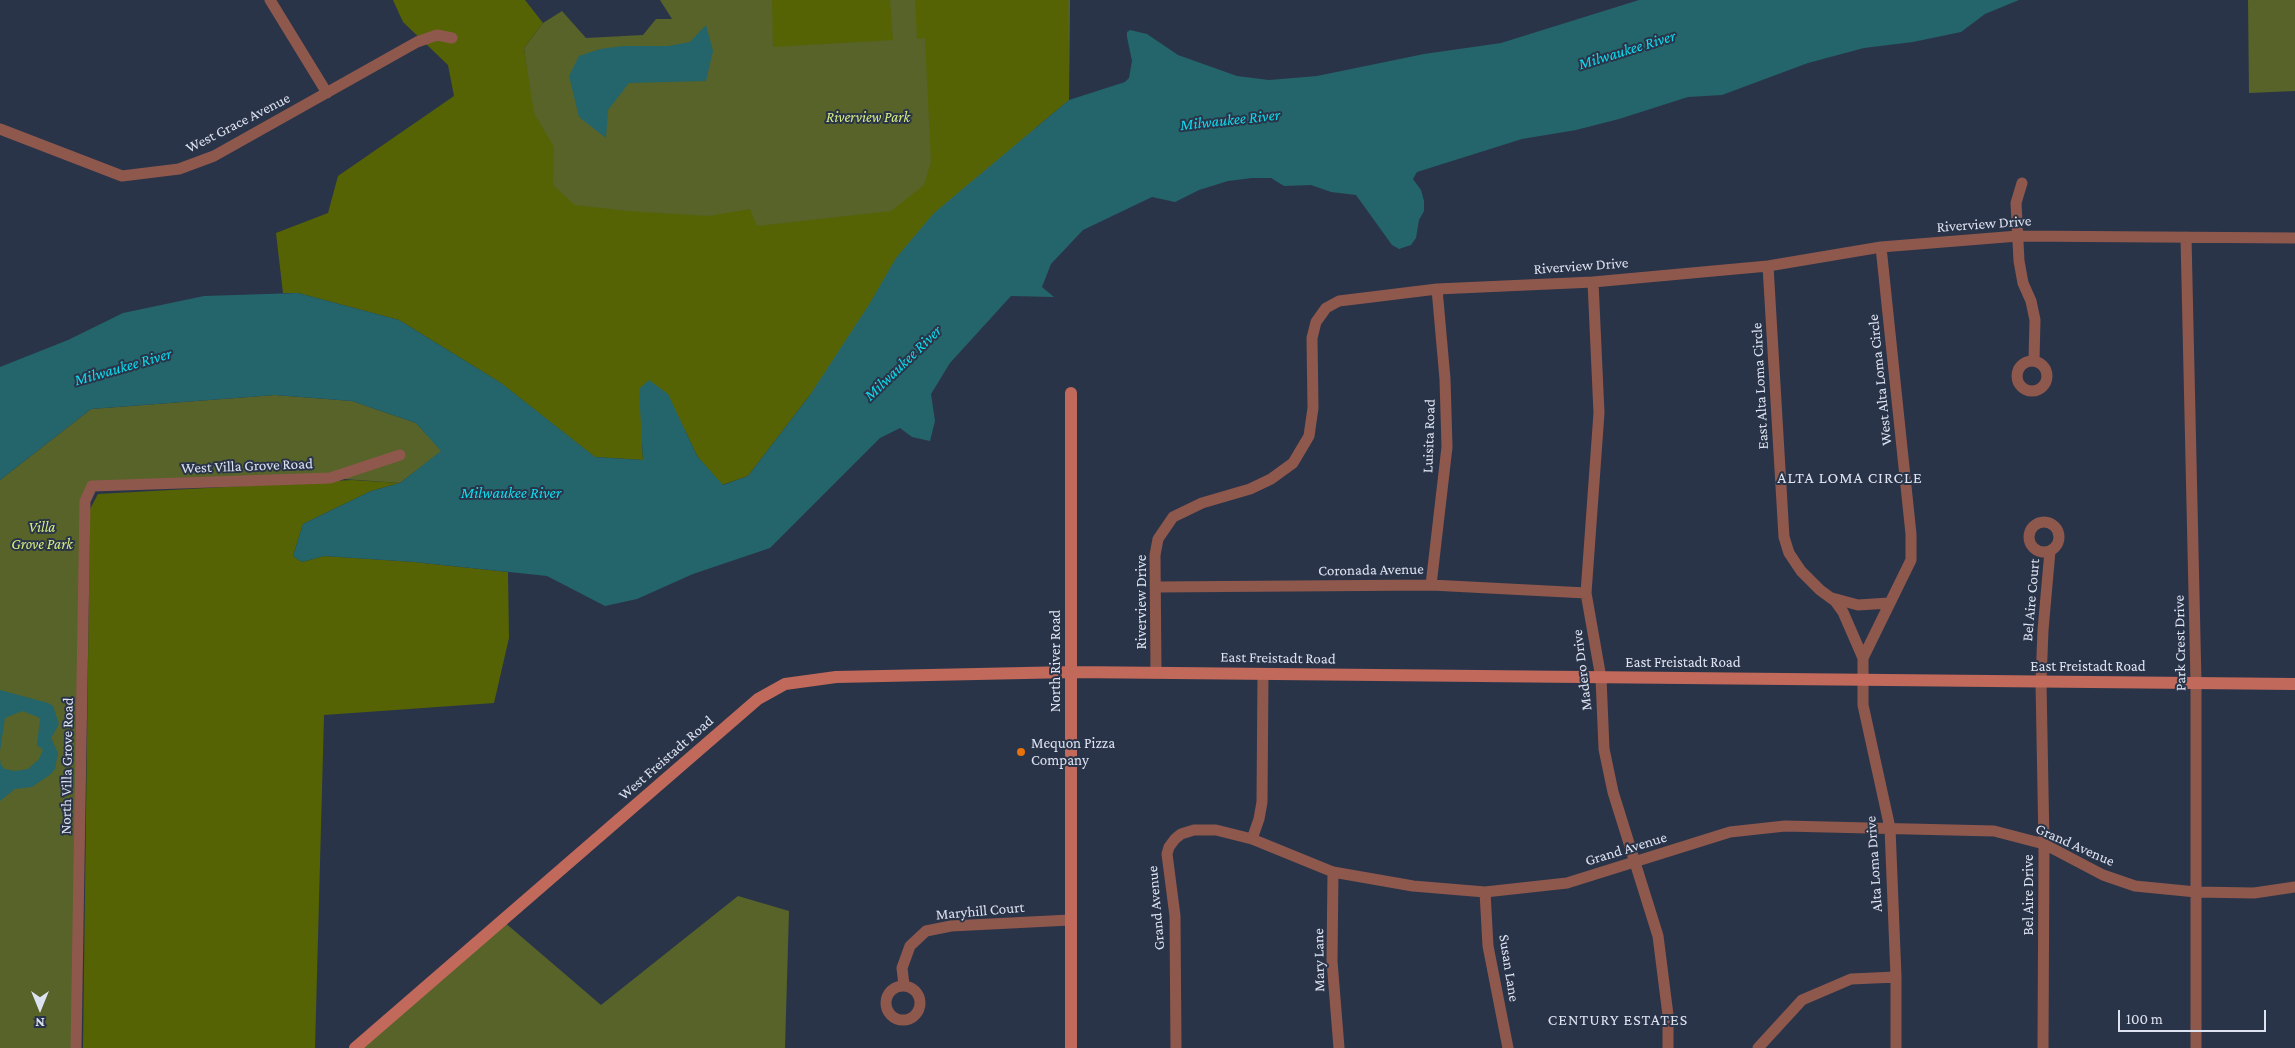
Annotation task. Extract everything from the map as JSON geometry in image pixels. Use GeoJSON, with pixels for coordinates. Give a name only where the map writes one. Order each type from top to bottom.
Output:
{"type":"FeatureCollection","features":[{"type":"Feature","properties":{"kind":"street"},"geometry":{"type":"LineString","coordinates":[[270,0],[327,93]]}},
{"type":"Feature","properties":{"kind":"street","name":"West Grace Avenue"},"geometry":{"type":"LineString","coordinates":[[0,129],[122,176],[179,170],[214,156],[421,40],[439,35],[452,38]]}},
{"type":"Feature","properties":{"kind":"street"},"geometry":{"type":"LineString","coordinates":[[2022,182],[2016,203],[2018,236],[2023,283],[2031,301],[2035,320],[2034,360]]}},
{"type":"Feature","properties":{"kind":"street","name":"Riverview Drive"},"geometry":{"type":"LineString","coordinates":[[1156,672],[1155,555],[1158,539],[1173,517],[1202,503],[1250,489],[1271,479],[1293,462],[1302,450],[1308,436],[1314,408],[1312,338],[1316,322],[1326,308],[1339,301],[1437,288],[1593,282],[1768,266],[1881,247],[2018,236],[2295,238]]}},
{"type":"Feature","properties":{"kind":"street","name":"Park Crest Drive"},"geometry":{"type":"LineString","coordinates":[[2186,237],[2196,683],[2196,1048]]}},
{"type":"Feature","properties":{"kind":"street","name":"West Alta Loma Circle"},"geometry":{"type":"LineString","coordinates":[[1862,680],[1863,658],[1911,560],[1911,534],[1881,247]]}},
{"type":"Feature","properties":{"kind":"street","name":"East Alta Loma Circle"},"geometry":{"type":"LineString","coordinates":[[1768,266],[1784,537],[1789,553],[1801,571],[1843,612],[1863,658]]}},
{"type":"Feature","properties":{"kind":"street","name":"Madero Drive"},"geometry":{"type":"LineString","coordinates":[[1593,282],[1600,413],[1586,593],[1601,678],[1604,749],[1613,792],[1658,936],[1668,1015],[1668,1048]]}},
{"type":"Feature","properties":{"kind":"street","name":"Luisita Road"},"geometry":{"type":"LineString","coordinates":[[1431,585],[1447,448],[1445,379],[1437,288]]}},
{"type":"Feature","properties":{"kind":"street","name":"North River Road"},"geometry":{"type":"LineString","coordinates":[[1071,393],[1071,1048]]}},
{"type":"Feature","properties":{"kind":"street","name":"West Villa Grove Road"},"geometry":{"type":"LineString","coordinates":[[92,486],[330,478],[400,455]]}},
{"type":"Feature","properties":{"kind":"street","name":"North Villa Grove Road"},"geometry":{"type":"LineString","coordinates":[[76,1048],[85,501],[92,486]]}},
{"type":"Feature","properties":{"kind":"street","name":"Bel Aire Court"},"geometry":{"type":"LineString","coordinates":[[2041,682],[2043,630],[2050,551]]}},
{"type":"Feature","properties":{"kind":"street","name":"Coronada Avenue"},"geometry":{"type":"LineString","coordinates":[[1156,587],[1431,585],[1586,593]]}},
{"type":"Feature","properties":{"kind":"street"},"geometry":{"type":"LineString","coordinates":[[1829,597],[1858,604],[1890,603]]}},
{"type":"Feature","properties":{"kind":"street","name":"East Freistadt Road"},"geometry":{"type":"LineString","coordinates":[[1071,672],[2295,684]]}},
{"type":"Feature","properties":{"kind":"street","name":"West Freistadt Road"},"geometry":{"type":"LineString","coordinates":[[354,1048],[758,699],[778,688],[786,684],[836,678],[1071,672]]}},
{"type":"Feature","properties":{"kind":"street"},"geometry":{"type":"LineString","coordinates":[[1252,839],[1259,819],[1262,802],[1263,675]]}},
{"type":"Feature","properties":{"kind":"street","name":"Alta Loma Drive"},"geometry":{"type":"LineString","coordinates":[[1862,680],[1862,705],[1890,828],[1896,977],[1896,1048]]}},
{"type":"Feature","properties":{"kind":"street","name":"Bel Aire Drive"},"geometry":{"type":"LineString","coordinates":[[2041,682],[2044,844],[2043,1048]]}},
{"type":"Feature","properties":{"kind":"street","name":"Grand Avenue"},"geometry":{"type":"LineString","coordinates":[[1176,1048],[1175,916],[1168,864],[1169,846],[1181,834],[1194,830],[1216,830],[1252,839],[1333,872],[1413,886],[1485,892],[1566,883],[1730,832],[1786,826],[1994,831],[2044,844],[2103,875],[2127,883],[2196,892],[2254,893],[2295,887]]}},
{"type":"Feature","properties":{"kind":"street","name":"Mary Lane"},"geometry":{"type":"LineString","coordinates":[[1333,872],[1332,961],[1339,1048]]}},
{"type":"Feature","properties":{"kind":"street","name":"Susan Lane"},"geometry":{"type":"LineString","coordinates":[[1485,892],[1488,946],[1508,1048]]}},
{"type":"Feature","properties":{"kind":"street","name":"Maryhill Court"},"geometry":{"type":"LineString","coordinates":[[904,986],[902,968],[910,946],[926,931],[951,926],[1070,920]]}},
{"type":"Feature","properties":{"kind":"street"},"geometry":{"type":"LineString","coordinates":[[1758,1048],[1802,1000],[1851,979],[1896,977]]}},
{"type":"Feature","properties":{"kind":"green space","name":"Riverview Park"},"geometry":{"type":"Polygon","coordinates":[[[393,0],[525,0],[543,23],[524,48],[534,113],[554,147],[553,185],[575,205],[628,211],[709,216],[750,209],[757,226],[891,211],[924,185],[931,162],[925,38],[917,39],[915,0],[1068,0],[1069,100],[934,213],[896,258],[870,303],[810,395],[748,476],[722,485],[697,456],[668,394],[639,389],[643,460],[595,457],[501,383],[399,320],[298,293],[283,293],[276,233],[328,213],[338,176],[454,96],[448,65],[403,22],[393,0]]]}},
{"type":"Feature","properties":{"kind":"green space","name":"Riverview Park"},"geometry":{"type":"Polygon","coordinates":[[[660,0],[1070,0],[1069,100],[1038,125],[810,395],[595,457],[501,383],[476,367],[528,79],[524,48],[543,23],[562,11],[586,38],[643,35],[656,19],[672,19],[660,0]]]}},
{"type":"Feature","properties":{"kind":"green space"},"geometry":{"type":"Polygon","coordinates":[[[772,0],[890,0],[893,40],[773,47],[772,0]]]}},
{"type":"Feature","properties":{"kind":"green space"},"geometry":{"type":"Polygon","coordinates":[[[2248,0],[2295,0],[2295,91],[2249,93],[2248,0]]]}},
{"type":"Feature","properties":{"kind":"green space","name":"Villa Grove Park"},"geometry":{"type":"Polygon","coordinates":[[[275,395],[352,401],[416,423],[442,451],[400,483],[330,478],[92,486],[85,501],[76,1048],[0,1048],[0,480],[91,409],[275,395]]]}},
{"type":"Feature","properties":{"kind":"green space"},"geometry":{"type":"Polygon","coordinates":[[[352,480],[400,483],[371,491],[303,524],[293,556],[302,562],[324,556],[414,562],[508,572],[509,638],[494,703],[324,715],[315,1048],[83,1048],[90,509],[98,494],[352,480]]]}},
{"type":"Feature","properties":{"kind":"green space"},"geometry":{"type":"Polygon","coordinates":[[[738,896],[789,911],[785,1048],[355,1048],[503,921],[601,1005],[738,896]]]}},
{"type":"Feature","properties":{"kind":"water","name":"Milwaukee River"},"geometry":{"type":"Polygon","coordinates":[[[1639,0],[2019,0],[1985,14],[1961,32],[1913,42],[1864,48],[1808,63],[1722,95],[1688,97],[1619,119],[1576,130],[1522,139],[1417,172],[1413,179],[1421,190],[1424,211],[1419,220],[1416,238],[1411,245],[1399,249],[1392,245],[1356,195],[1331,192],[1311,185],[1284,186],[1271,178],[1252,178],[1228,181],[1199,190],[1175,202],[1152,197],[1083,230],[1051,264],[1042,287],[1054,297],[1011,296],[950,363],[931,394],[935,421],[930,441],[912,437],[900,428],[880,438],[770,548],[693,574],[637,599],[605,606],[547,576],[414,562],[324,556],[302,562],[293,556],[303,524],[371,491],[400,483],[441,451],[416,423],[352,401],[275,395],[91,409],[0,480],[0,367],[68,340],[123,313],[204,296],[298,293],[399,320],[501,383],[595,457],[643,460],[639,389],[649,380],[668,394],[697,456],[723,485],[748,476],[810,395],[870,303],[896,258],[934,213],[1069,100],[1125,82],[1129,78],[1132,61],[1127,32],[1130,30],[1147,34],[1178,55],[1237,76],[1269,80],[1317,76],[1424,54],[1501,43],[1639,0]]]}},
{"type":"Feature","properties":{"kind":"water"},"geometry":{"type":"Polygon","coordinates":[[[706,25],[713,51],[706,81],[629,83],[608,110],[606,138],[579,117],[569,76],[579,56],[600,49],[623,46],[668,46],[690,42],[706,25]]]}},
{"type":"Feature","properties":{"kind":"water"},"geometry":{"type":"Polygon","coordinates":[[[0,690],[48,703],[53,706],[59,724],[51,738],[58,753],[55,769],[32,787],[15,789],[0,801],[0,759],[1,765],[5,769],[15,771],[28,769],[39,759],[43,750],[37,745],[40,719],[22,711],[5,718],[0,751],[0,690]]]}},
{"type":"Feature","properties":{"kind":"place","name":"Mequon Pizza Company"},"geometry":{"type":"Point","coordinates":[1021,752]}},
{"type":"Feature","properties":{"kind":"district","name":"ALTA LOMA CIRCLE"},"geometry":{"type":"Point","coordinates":[1850,478]}},
{"type":"Feature","properties":{"kind":"district","name":"CENTURY ESTATES"},"geometry":{"type":"Point","coordinates":[1618,1020]}}]}
